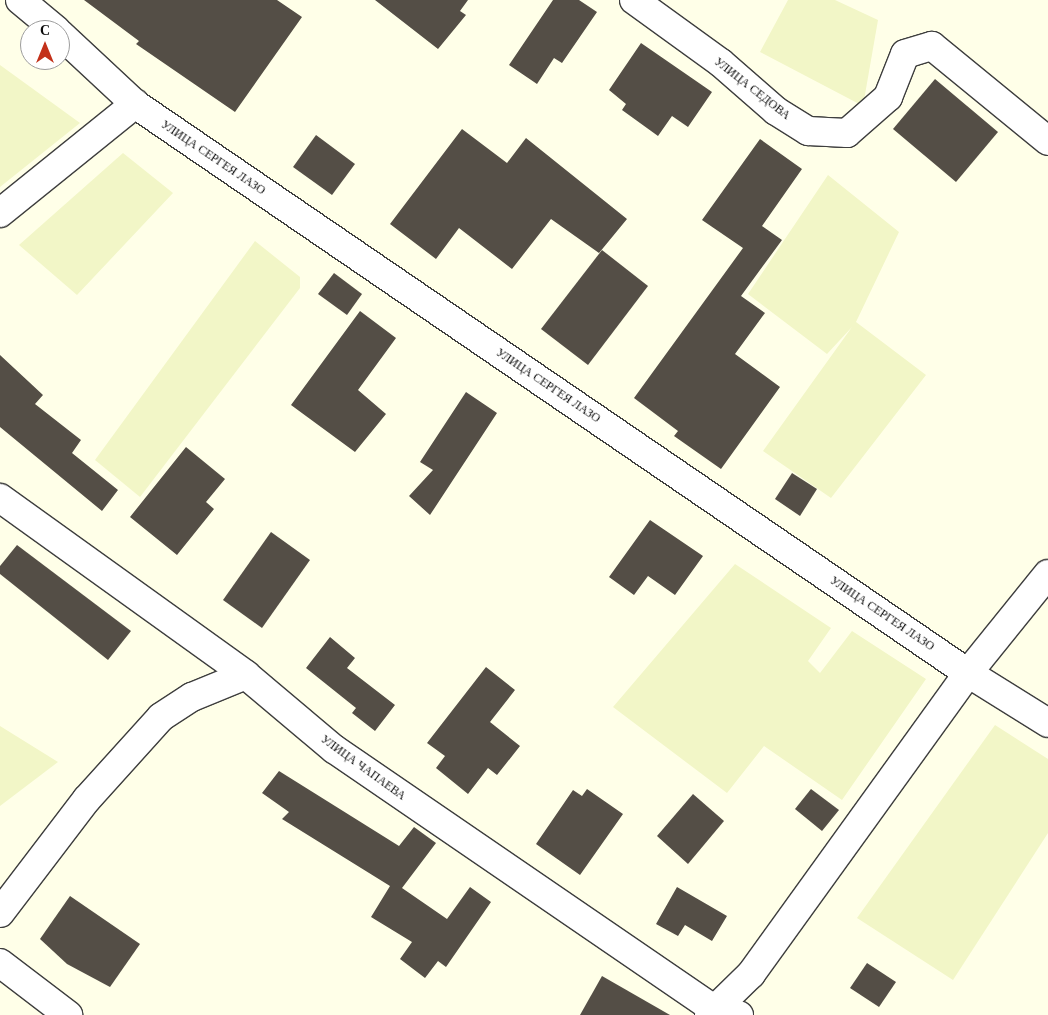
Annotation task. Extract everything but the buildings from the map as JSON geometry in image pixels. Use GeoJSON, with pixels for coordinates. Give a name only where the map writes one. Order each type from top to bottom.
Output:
{"type":"FeatureCollection","features":[{"type":"Feature","properties":{"kind":"street","name":"УЛИЦА СЕДОВА"},"geometry":{"type":"LineString","coordinates":[[634,0],[721,63],[776,111],[808,130],[847,133],[888,97],[905,54],[932,46],[1048,141]]}},
{"type":"Feature","properties":{"kind":"street"},"geometry":{"type":"LineString","coordinates":[[31,3],[47,20]]}},
{"type":"Feature","properties":{"kind":"street","name":"УЛИЦА СЕРГЕЯ ЛАЗО"},"geometry":{"type":"LineString","coordinates":[[70,43],[135,104],[968,673],[1048,723]]}},
{"type":"Feature","properties":{"kind":"street"},"geometry":{"type":"LineString","coordinates":[[0,213],[135,104]]}},
{"type":"Feature","properties":{"kind":"street","name":"УЛИЦА ЧАПАЕВА"},"geometry":{"type":"LineString","coordinates":[[0,498],[246,676],[334,749],[710,1012],[739,1015]]}},
{"type":"Feature","properties":{"kind":"street"},"geometry":{"type":"LineString","coordinates":[[710,1012],[751,974],[968,673],[1048,574]]}},
{"type":"Feature","properties":{"kind":"street"},"geometry":{"type":"LineString","coordinates":[[0,913],[86,799],[161,717],[192,697],[246,676]]}},
{"type":"Feature","properties":{"kind":"street"},"geometry":{"type":"LineString","coordinates":[[0,963],[68,1015]]}},
{"type":"Feature","properties":{"kind":"green space"},"geometry":{"type":"Polygon","coordinates":[[[788,0],[835,0],[878,20],[863,106],[760,52],[788,0]]]}},
{"type":"Feature","properties":{"kind":"green space"},"geometry":{"type":"Polygon","coordinates":[[[0,65],[80,123],[0,187],[0,65]]]}},
{"type":"Feature","properties":{"kind":"green space"},"geometry":{"type":"Polygon","coordinates":[[[123,153],[173,193],[77,295],[19,245],[123,153]]]}},
{"type":"Feature","properties":{"kind":"green space"},"geometry":{"type":"Polygon","coordinates":[[[828,175],[899,232],[856,322],[926,375],[831,498],[763,451],[852,327],[827,354],[748,294],[828,175]]]}},
{"type":"Feature","properties":{"kind":"green space"},"geometry":{"type":"Polygon","coordinates":[[[255,241],[300,277],[300,288],[140,497],[95,460],[255,241]]]}},
{"type":"Feature","properties":{"kind":"green space"},"geometry":{"type":"Polygon","coordinates":[[[735,564],[831,628],[808,661],[820,673],[852,631],[926,679],[842,800],[764,746],[727,793],[613,707],[735,564]]]}},
{"type":"Feature","properties":{"kind":"green space"},"geometry":{"type":"Polygon","coordinates":[[[995,725],[1048,759],[1048,833],[953,980],[857,918],[995,725]]]}},
{"type":"Feature","properties":{"kind":"green space"},"geometry":{"type":"Polygon","coordinates":[[[0,726],[58,762],[0,806],[0,726]]]}}]}
